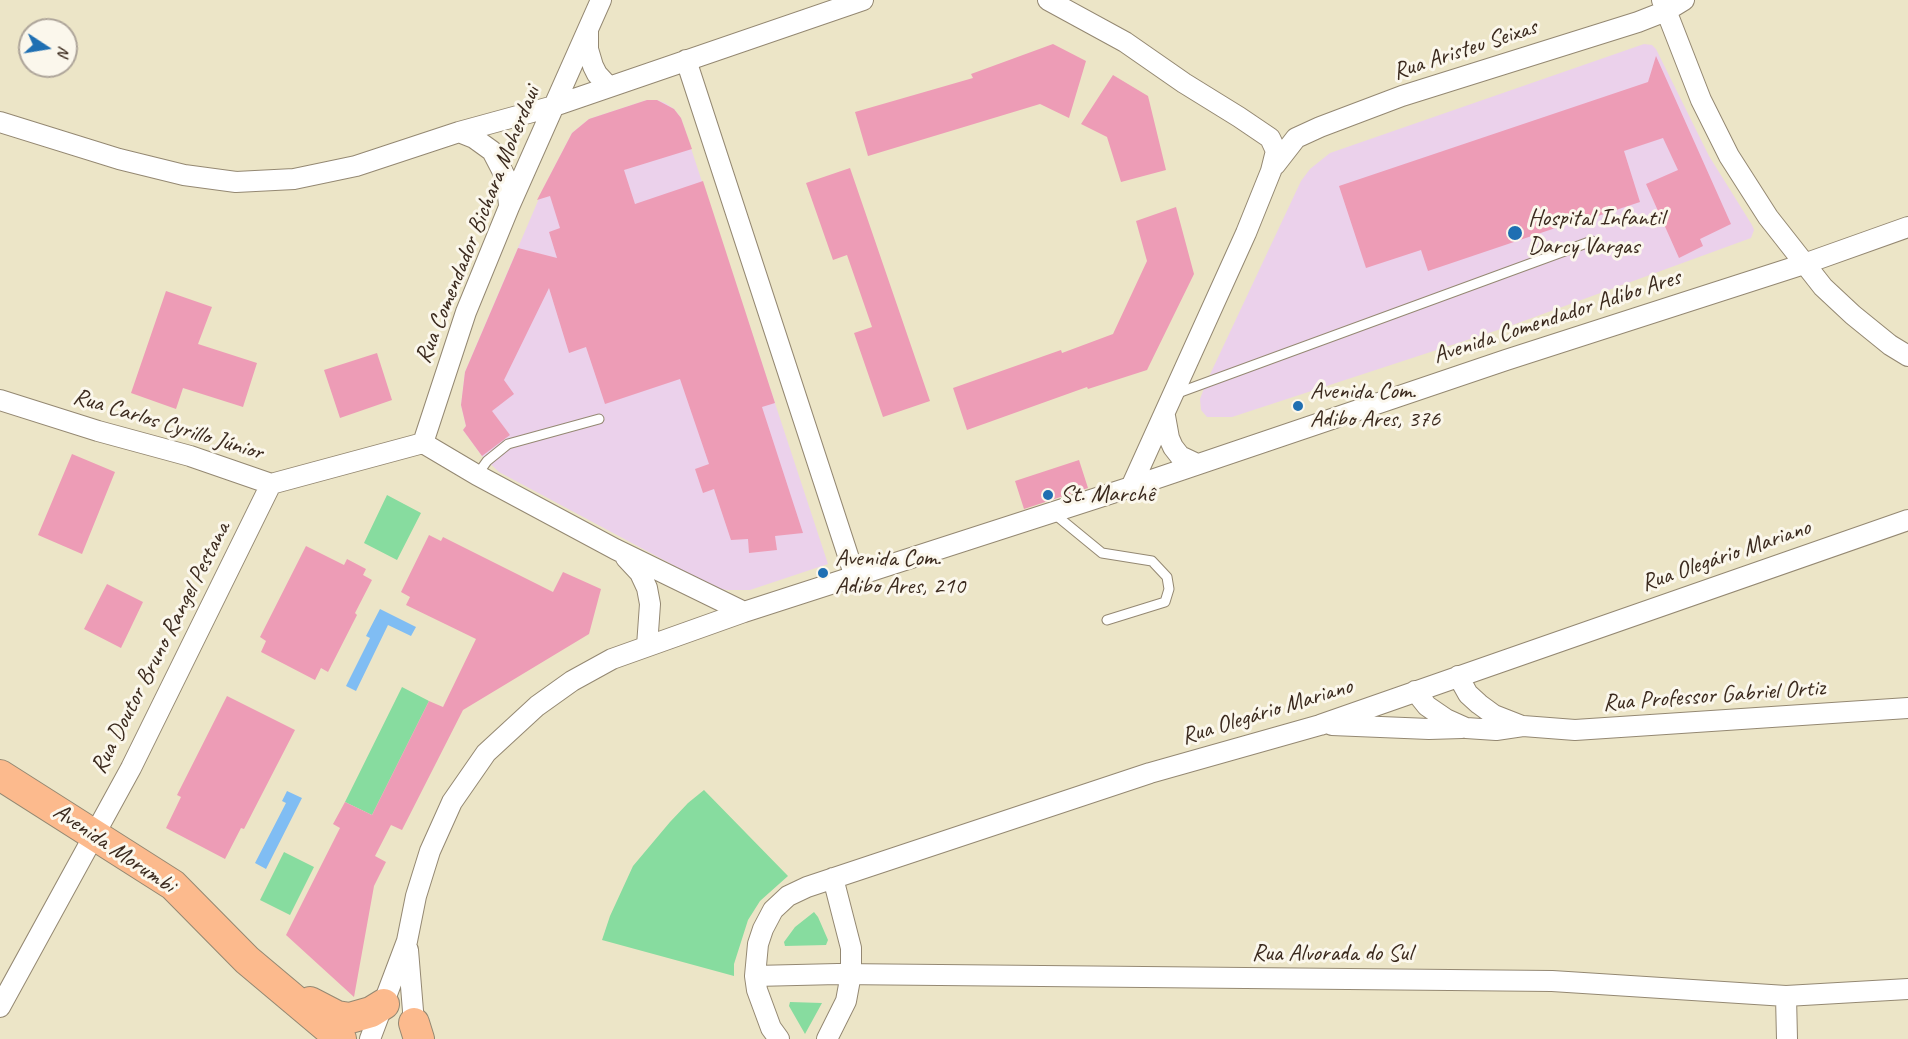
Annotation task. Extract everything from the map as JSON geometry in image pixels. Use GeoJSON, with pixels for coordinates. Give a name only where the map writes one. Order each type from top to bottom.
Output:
{"type":"FeatureCollection","features":[{"type":"Feature","properties":{"kind":"main road","name":"Avenida Morumbi"},"geometry":{"type":"LineString","coordinates":[[0,774],[173,885],[247,960],[341,1039]]}},
{"type":"Feature","properties":{"kind":"main road","name":"Avenida Morumbi"},"geometry":{"type":"LineString","coordinates":[[272,982],[314,1039]]}},
{"type":"Feature","properties":{"kind":"main road"},"geometry":{"type":"LineString","coordinates":[[272,982],[337,1016],[350,1018],[359,1016],[384,1004]]}},
{"type":"Feature","properties":{"kind":"street","name":"Rua Comendador Bichara Moherdaui"},"geometry":{"type":"LineString","coordinates":[[423,443],[466,312],[509,207],[601,0]]}},
{"type":"Feature","properties":{"kind":"street"},"geometry":{"type":"LineString","coordinates":[[0,122],[119,159],[184,175],[236,182],[294,179],[356,166],[459,132],[554,106],[863,0]]}},
{"type":"Feature","properties":{"kind":"street"},"geometry":{"type":"LineString","coordinates":[[1048,0],[1125,42],[1263,133],[1270,138],[1276,151],[1271,171],[1246,233],[1175,395],[1131,487]]}},
{"type":"Feature","properties":{"kind":"street","name":"Rua Aristeu Seixas"},"geometry":{"type":"LineString","coordinates":[[1271,171],[1296,138],[1320,127],[1402,96],[1638,22],[1664,6],[1684,0]]}},
{"type":"Feature","properties":{"kind":"street"},"geometry":{"type":"LineString","coordinates":[[1664,6],[1701,100],[1729,156],[1768,217],[1823,287],[1853,315],[1890,345],[1908,356]]}},
{"type":"Feature","properties":{"kind":"street","name":"Rua Comendador Bichara Moherdaui"},"geometry":{"type":"LineString","coordinates":[[588,29],[588,49],[593,66],[608,86]]}},
{"type":"Feature","properties":{"kind":"street"},"geometry":{"type":"LineString","coordinates":[[686,60],[855,577]]}},
{"type":"Feature","properties":{"kind":"street"},"geometry":{"type":"LineString","coordinates":[[459,132],[474,138],[492,151],[506,178],[509,207]]}},
{"type":"Feature","properties":{"kind":"street"},"geometry":{"type":"LineString","coordinates":[[1263,133],[1296,138]]}},
{"type":"Feature","properties":{"kind":"street","name":"Avenida Comendador Adibo Ares"},"geometry":{"type":"LineString","coordinates":[[370,1039],[407,942],[416,896],[430,851],[452,802],[486,753],[537,706],[573,681],[612,659],[744,612],[1052,513],[1506,360],[1804,264],[1908,226]]}},
{"type":"Feature","properties":{"kind":"street","name":"Rua Carlos Cyrillo Júnior"},"geometry":{"type":"LineString","coordinates":[[0,400],[98,431],[190,456],[271,484],[423,443]]}},
{"type":"Feature","properties":{"kind":"street"},"geometry":{"type":"LineString","coordinates":[[1165,416],[1173,447],[1180,456],[1197,464]]}},
{"type":"Feature","properties":{"kind":"street"},"geometry":{"type":"LineString","coordinates":[[423,443],[477,475],[615,549],[744,612]]}},
{"type":"Feature","properties":{"kind":"street","name":"Rua Doutor Bruno Rangel Pestana"},"geometry":{"type":"LineString","coordinates":[[0,1007],[131,768],[271,484]]}},
{"type":"Feature","properties":{"kind":"street","name":"Rua Olegário Mariano"},"geometry":{"type":"LineString","coordinates":[[778,1039],[762,1007],[755,976],[758,944],[773,910],[788,896],[807,887],[1150,772],[1320,725],[1908,520]]}},
{"type":"Feature","properties":{"kind":"street"},"geometry":{"type":"LineString","coordinates":[[615,549],[640,573],[647,588],[650,603],[647,646]]}},
{"type":"Feature","properties":{"kind":"street","name":"Rua Professor Gabriel Ortiz"},"geometry":{"type":"LineString","coordinates":[[1458,676],[1468,694],[1479,704],[1494,715],[1523,726]]}},
{"type":"Feature","properties":{"kind":"street","name":"Rua Professor Gabriel Ortiz"},"geometry":{"type":"LineString","coordinates":[[1415,691],[1436,713],[1466,728],[1496,730],[1523,726],[1575,730],[1908,708]]}},
{"type":"Feature","properties":{"kind":"street"},"geometry":{"type":"LineString","coordinates":[[1320,725],[1466,728]]}},
{"type":"Feature","properties":{"kind":"street"},"geometry":{"type":"LineString","coordinates":[[827,1039],[846,1001],[851,974],[851,948],[833,878]]}},
{"type":"Feature","properties":{"kind":"street","name":"Avenida Comendador Adibo Ares"},"geometry":{"type":"LineString","coordinates":[[407,942],[415,1034]]}},
{"type":"Feature","properties":{"kind":"street","name":"Rua Alvorada do Sul"},"geometry":{"type":"LineString","coordinates":[[755,976],[851,974],[1552,981],[1786,996],[1908,989]]}},
{"type":"Feature","properties":{"kind":"street"},"geometry":{"type":"LineString","coordinates":[[1786,996],[1787,1039]]}},
{"type":"Feature","properties":{"kind":"lane"},"geometry":{"type":"LineString","coordinates":[[1175,395],[1592,241]]}},
{"type":"Feature","properties":{"kind":"lane"},"geometry":{"type":"LineString","coordinates":[[477,475],[487,461],[508,444],[599,418]]}},
{"type":"Feature","properties":{"kind":"lane"},"geometry":{"type":"LineString","coordinates":[[1052,513],[1102,553],[1152,561],[1167,577],[1169,589],[1165,602],[1107,620]]}},
{"type":"Feature","properties":{"kind":"shaded area","name":"Hospital Infantil Darcy Vargas"},"geometry":{"type":"Polygon","coordinates":[[[1644,44],[1652,45],[1656,49],[1709,156],[1752,225],[1754,230],[1751,238],[1510,326],[1232,417],[1207,417],[1201,410],[1200,399],[1206,383],[1301,181],[1310,169],[1330,153],[1644,44]]]}},
{"type":"Feature","properties":{"kind":"shaded area"},"geometry":{"type":"Polygon","coordinates":[[[647,100],[665,103],[681,118],[828,564],[750,590],[716,588],[499,472],[482,456],[463,430],[466,426],[461,405],[465,372],[543,189],[572,133],[589,119],[647,100]]]}},
{"type":"Feature","properties":{"kind":"green space"},"geometry":{"type":"Polygon","coordinates":[[[387,495],[421,513],[397,560],[364,543],[387,495]]]}},
{"type":"Feature","properties":{"kind":"green space"},"geometry":{"type":"Polygon","coordinates":[[[402,687],[429,701],[372,815],[345,802],[402,687]]]}},
{"type":"Feature","properties":{"kind":"green space"},"geometry":{"type":"Polygon","coordinates":[[[704,790],[788,876],[760,901],[748,920],[734,964],[734,976],[602,940],[610,916],[633,866],[670,822],[704,790]]]}},
{"type":"Feature","properties":{"kind":"green space"},"geometry":{"type":"Polygon","coordinates":[[[284,852],[314,867],[290,915],[260,900],[284,852]]]}},
{"type":"Feature","properties":{"kind":"green space"},"geometry":{"type":"Polygon","coordinates":[[[814,912],[828,940],[826,945],[785,946],[784,942],[795,927],[814,912]]]}},
{"type":"Feature","properties":{"kind":"green space"},"geometry":{"type":"Polygon","coordinates":[[[790,1002],[822,1003],[805,1034],[789,1006],[790,1002]]]}},
{"type":"Feature","properties":{"kind":"water"},"geometry":{"type":"Polygon","coordinates":[[[380,609],[416,627],[411,636],[388,625],[356,691],[346,686],[370,638],[366,636],[380,609]]]}},
{"type":"Feature","properties":{"kind":"water"},"geometry":{"type":"Polygon","coordinates":[[[287,791],[302,798],[266,869],[255,863],[286,803],[282,801],[287,791]]]}},
{"type":"Feature","properties":{"kind":"building"},"geometry":{"type":"Polygon","coordinates":[[[1053,44],[1086,61],[1069,118],[1040,104],[868,156],[855,112],[973,78],[971,74],[1053,44]]]}},
{"type":"Feature","properties":{"kind":"building"},"geometry":{"type":"Polygon","coordinates":[[[1656,56],[1731,224],[1700,239],[1703,246],[1679,258],[1646,184],[1678,170],[1663,138],[1624,151],[1640,202],[1589,219],[1588,217],[1428,271],[1421,250],[1366,268],[1339,186],[1648,82],[1656,56]]]}},
{"type":"Feature","properties":{"kind":"building"},"geometry":{"type":"Polygon","coordinates":[[[1113,75],[1148,96],[1166,170],[1121,182],[1107,137],[1081,124],[1113,75]]]}},
{"type":"Feature","properties":{"kind":"building"},"geometry":{"type":"Polygon","coordinates":[[[647,100],[657,100],[674,109],[681,118],[692,149],[624,170],[635,204],[703,181],[775,403],[762,407],[803,533],[775,536],[777,550],[749,553],[748,539],[731,540],[714,489],[703,493],[695,469],[709,464],[680,379],[605,404],[586,347],[569,353],[549,288],[504,380],[514,394],[492,411],[510,435],[482,456],[463,430],[466,426],[461,405],[465,372],[518,248],[557,258],[549,232],[560,228],[550,196],[537,200],[572,133],[589,119],[647,100]]]}},
{"type":"Feature","properties":{"kind":"building"},"geometry":{"type":"Polygon","coordinates":[[[850,168],[930,401],[883,417],[854,333],[872,327],[847,255],[833,260],[806,183],[850,168]]]}},
{"type":"Feature","properties":{"kind":"building"},"geometry":{"type":"Polygon","coordinates":[[[1176,207],[1194,274],[1147,370],[1088,389],[1087,387],[967,430],[953,388],[1113,334],[1147,261],[1136,221],[1176,207]]]}},
{"type":"Feature","properties":{"kind":"building"},"geometry":{"type":"Polygon","coordinates":[[[166,291],[212,307],[198,344],[257,363],[243,407],[183,388],[176,409],[131,393],[166,291]]]}},
{"type":"Feature","properties":{"kind":"building"},"geometry":{"type":"Polygon","coordinates":[[[377,353],[392,400],[340,418],[324,370],[377,353]]]}},
{"type":"Feature","properties":{"kind":"building"},"geometry":{"type":"Polygon","coordinates":[[[72,454],[115,472],[82,554],[38,535],[72,454]]]}},
{"type":"Feature","properties":{"kind":"building"},"geometry":{"type":"Polygon","coordinates":[[[1079,460],[1088,488],[1024,509],[1015,481],[1079,460]]]}},
{"type":"Feature","properties":{"kind":"building"},"geometry":{"type":"Polygon","coordinates":[[[429,535],[441,541],[443,537],[553,592],[563,572],[601,589],[589,634],[463,710],[402,830],[391,825],[375,856],[386,862],[374,886],[354,997],[286,935],[340,828],[333,824],[345,802],[372,815],[429,701],[443,707],[476,639],[406,605],[410,597],[401,592],[429,535]]]}},
{"type":"Feature","properties":{"kind":"building"},"geometry":{"type":"Polygon","coordinates":[[[306,546],[344,565],[347,559],[366,569],[363,575],[372,580],[328,672],[321,668],[315,680],[261,652],[266,641],[260,637],[306,546]]]}},
{"type":"Feature","properties":{"kind":"building"},"geometry":{"type":"Polygon","coordinates":[[[107,584],[143,602],[121,648],[84,629],[107,584]]]}},
{"type":"Feature","properties":{"kind":"building"},"geometry":{"type":"Polygon","coordinates":[[[227,696],[295,730],[244,829],[241,828],[225,859],[166,828],[181,797],[177,795],[227,696]]]}},
{"type":"Feature","properties":{"kind":"place","name":"Hospital Infantil Darcy Vargas"},"geometry":{"type":"Point","coordinates":[1515,233]}},
{"type":"Feature","properties":{"kind":"place","name":"Avenida Com. Adibo Ares, 376"},"geometry":{"type":"Point","coordinates":[1298,406]}},
{"type":"Feature","properties":{"kind":"place","name":"St. Marchê"},"geometry":{"type":"Point","coordinates":[1048,495]}},
{"type":"Feature","properties":{"kind":"place","name":"Avenida Com. Adibo Ares, 210"},"geometry":{"type":"Point","coordinates":[823,573]}}]}
